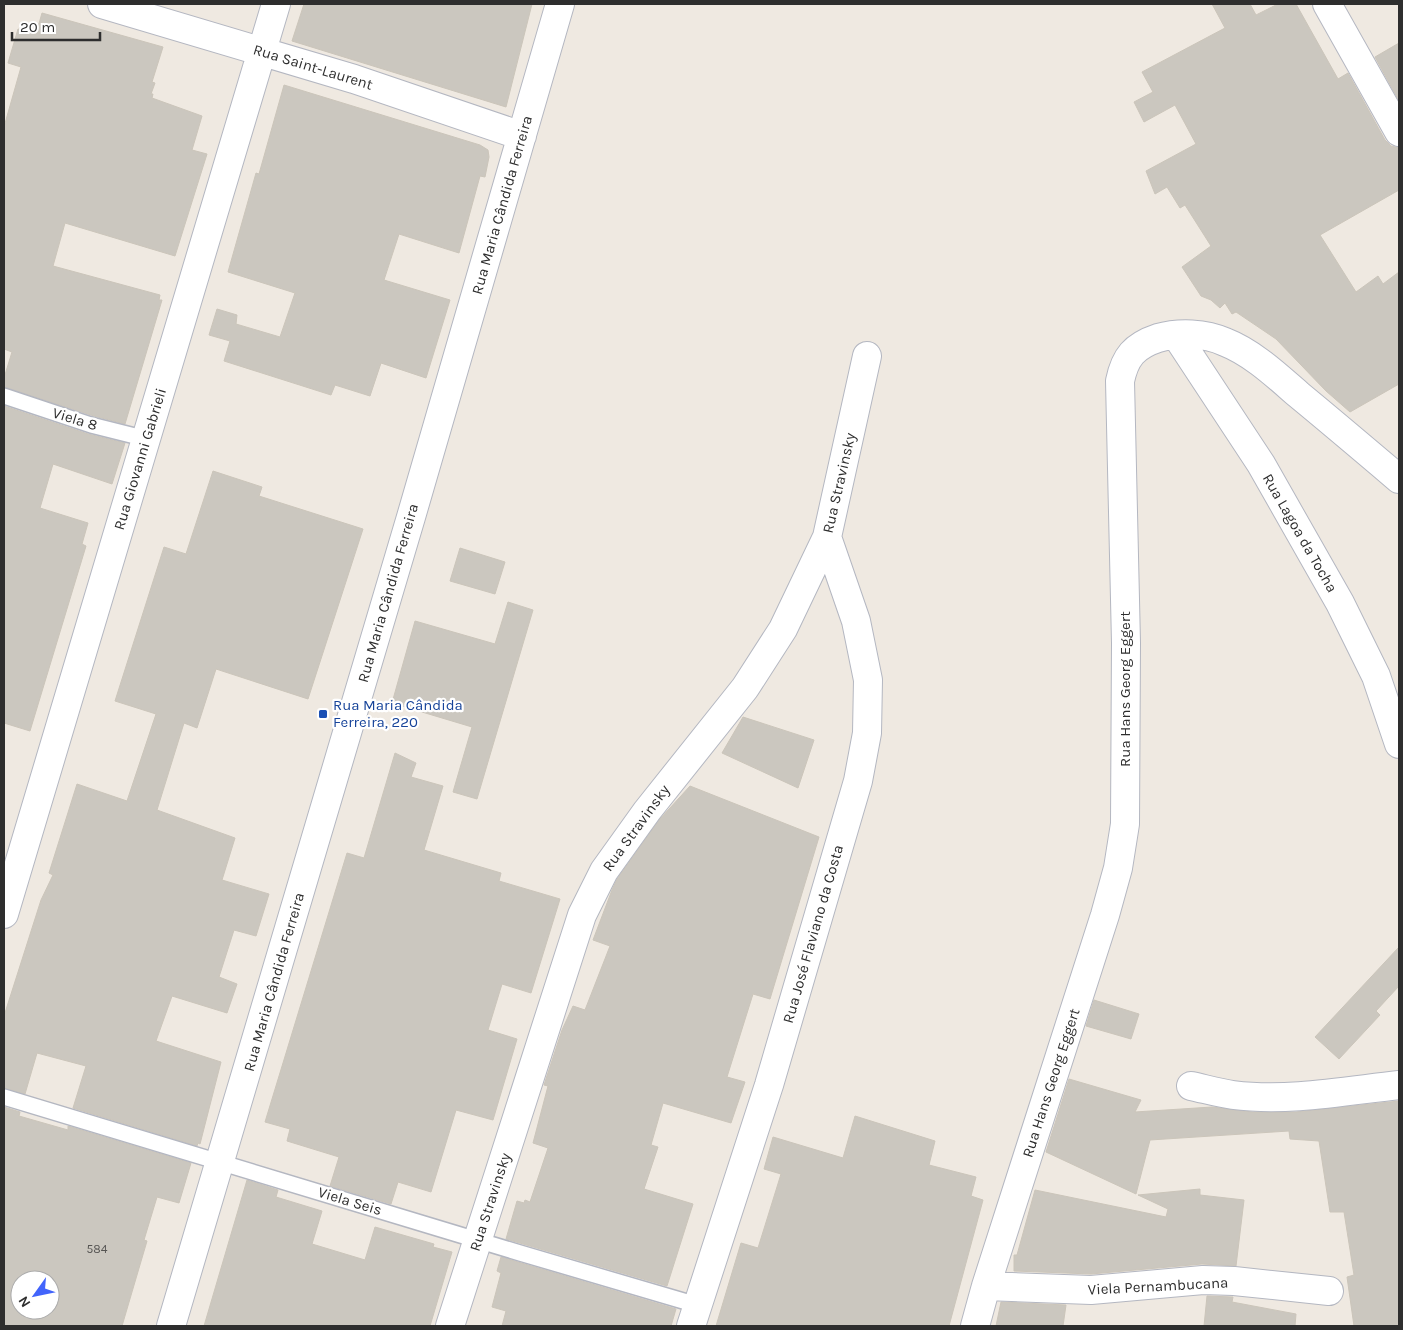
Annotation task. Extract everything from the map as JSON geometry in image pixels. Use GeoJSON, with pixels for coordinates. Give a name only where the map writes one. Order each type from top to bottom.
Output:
{"type":"FeatureCollection","features":[{"type":"Feature","properties":{"kind":"street","name":"Rua Saint-Laurent"},"geometry":{"type":"LineString","coordinates":[[102,4],[354,79],[522,136]]}},
{"type":"Feature","properties":{"kind":"street","name":"Rua Giovanni Gabrieli"},"geometry":{"type":"LineString","coordinates":[[4,914],[276,4]]}},
{"type":"Feature","properties":{"kind":"street","name":"Rua Maria Cândida Ferreira"},"geometry":{"type":"LineString","coordinates":[[172,1326],[560,4]]}},
{"type":"Feature","properties":{"kind":"street"},"geometry":{"type":"LineString","coordinates":[[1327,4],[1399,132]]}},
{"type":"Feature","properties":{"kind":"street","name":"Rua Hans Georg Eggert"},"geometry":{"type":"LineString","coordinates":[[975,1326],[986,1286],[1105,915],[1118,868],[1125,824],[1126,643],[1120,381],[1124,364],[1134,351],[1146,342],[1161,338],[1176,335],[1206,335],[1226,342],[1244,351],[1268,369],[1399,478]]}},
{"type":"Feature","properties":{"kind":"street","name":"Rua Lagoa da Tocha"},"geometry":{"type":"LineString","coordinates":[[1176,335],[1260,464],[1340,603],[1376,676],[1399,744]]}},
{"type":"Feature","properties":{"kind":"street","name":"Rua Stravinsky"},"geometry":{"type":"LineString","coordinates":[[450,1326],[582,915],[604,871],[647,811],[745,688],[783,629],[827,537],[867,356]]}},
{"type":"Feature","properties":{"kind":"street","name":"Rua José Flaviano da Costa"},"geometry":{"type":"LineString","coordinates":[[694,1315],[769,1085],[858,781],[867,733],[868,680],[856,621],[827,537]]}},
{"type":"Feature","properties":{"kind":"street"},"geometry":{"type":"LineString","coordinates":[[1191,1086],[1232,1095],[1259,1097],[1295,1096],[1399,1085]]}},
{"type":"Feature","properties":{"kind":"street","name":"Viela Pernambucana"},"geometry":{"type":"LineString","coordinates":[[986,1286],[1091,1290],[1204,1280],[1330,1291]]}},
{"type":"Feature","properties":{"kind":"lane","name":"Viela 8"},"geometry":{"type":"LineString","coordinates":[[4,396],[91,425],[147,439]]}},
{"type":"Feature","properties":{"kind":"lane","name":"Viela Seis"},"geometry":{"type":"LineString","coordinates":[[4,1097],[478,1240],[694,1315]]}},
{"type":"Feature","properties":{"kind":"building"},"geometry":{"type":"Polygon","coordinates":[[[304,4],[532,4],[506,107],[292,41],[304,4]]]}},
{"type":"Feature","properties":{"kind":"building"},"geometry":{"type":"Polygon","coordinates":[[[1212,4],[1250,4],[1256,15],[1278,4],[1296,4],[1338,79],[1348,73],[1385,140],[1391,146],[1399,148],[1399,190],[1320,235],[1356,292],[1378,276],[1383,284],[1399,272],[1399,384],[1350,412],[1326,391],[1276,339],[1236,312],[1232,314],[1225,303],[1220,308],[1211,300],[1201,296],[1182,267],[1211,246],[1185,205],[1180,208],[1167,187],[1155,194],[1146,171],[1196,144],[1175,105],[1144,122],[1134,102],[1153,92],[1142,72],[1225,28],[1212,4]]]}},
{"type":"Feature","properties":{"kind":"building"},"geometry":{"type":"Polygon","coordinates":[[[42,13],[163,47],[152,82],[155,83],[151,94],[153,94],[152,98],[202,116],[192,150],[207,154],[175,256],[65,223],[53,266],[160,295],[159,300],[162,300],[125,424],[4,387],[4,378],[12,352],[4,349],[4,127],[21,67],[8,63],[18,29],[36,34],[42,13]]]}},
{"type":"Feature","properties":{"kind":"building"},"geometry":{"type":"Polygon","coordinates":[[[1399,43],[1399,101],[1375,57],[1399,43]]]}},
{"type":"Feature","properties":{"kind":"building"},"geometry":{"type":"Polygon","coordinates":[[[284,85],[480,145],[488,150],[489,157],[485,177],[480,176],[459,253],[399,234],[384,280],[450,300],[426,378],[381,363],[370,396],[335,385],[331,395],[224,361],[230,341],[209,335],[217,309],[237,315],[236,324],[280,337],[295,293],[228,272],[256,173],[259,174],[284,85]]]}},
{"type":"Feature","properties":{"kind":"building"},"geometry":{"type":"Polygon","coordinates":[[[4,406],[88,434],[125,443],[112,484],[53,464],[40,508],[88,523],[82,544],[86,546],[30,731],[4,723],[4,406]]]}},
{"type":"Feature","properties":{"kind":"building"},"geometry":{"type":"Polygon","coordinates":[[[213,471],[262,487],[259,496],[363,529],[308,699],[216,669],[197,728],[184,723],[157,810],[235,838],[222,880],[269,894],[256,936],[234,930],[219,977],[237,984],[227,1013],[172,996],[156,1041],[221,1062],[200,1144],[198,1143],[197,1146],[73,1108],[86,1066],[37,1053],[25,1094],[4,1088],[4,1016],[41,900],[53,875],[49,873],[77,784],[127,801],[156,714],[115,701],[164,547],[186,554],[213,471]]]}},
{"type":"Feature","properties":{"kind":"building"},"geometry":{"type":"Polygon","coordinates":[[[460,548],[505,562],[495,594],[450,581],[460,548]]]}},
{"type":"Feature","properties":{"kind":"building"},"geometry":{"type":"Polygon","coordinates":[[[508,602],[533,610],[477,799],[453,792],[472,727],[392,703],[415,621],[495,644],[508,602]]]}},
{"type":"Feature","properties":{"kind":"building"},"geometry":{"type":"Polygon","coordinates":[[[743,717],[814,740],[798,788],[722,753],[743,717]]]}},
{"type":"Feature","properties":{"kind":"building"},"geometry":{"type":"Polygon","coordinates":[[[395,753],[416,763],[411,777],[443,786],[424,850],[501,873],[499,881],[560,899],[531,993],[502,984],[488,1030],[517,1039],[493,1120],[456,1110],[431,1192],[398,1182],[391,1204],[330,1186],[339,1157],[287,1141],[290,1129],[265,1122],[347,853],[364,858],[395,753]]]}},
{"type":"Feature","properties":{"kind":"building"},"geometry":{"type":"Polygon","coordinates":[[[690,786],[819,837],[770,999],[753,994],[727,1077],[745,1082],[731,1123],[663,1103],[651,1145],[658,1147],[644,1189],[693,1204],[667,1286],[506,1239],[517,1201],[524,1203],[525,1200],[530,1202],[548,1148],[533,1143],[548,1086],[544,1085],[562,1030],[573,1006],[585,1010],[610,946],[593,940],[612,890],[617,879],[659,820],[690,786]]]}},
{"type":"Feature","properties":{"kind":"building"},"geometry":{"type":"Polygon","coordinates":[[[1399,947],[1399,986],[1376,1011],[1380,1015],[1339,1059],[1315,1037],[1399,947]]]}},
{"type":"Feature","properties":{"kind":"building"},"geometry":{"type":"Polygon","coordinates":[[[1094,1000],[1139,1014],[1131,1039],[1086,1026],[1094,1000]]]}},
{"type":"Feature","properties":{"kind":"building"},"geometry":{"type":"Polygon","coordinates":[[[1069,1079],[1141,1100],[1135,1112],[1212,1107],[1252,1112],[1296,1112],[1399,1101],[1399,1326],[1354,1326],[1347,1277],[1354,1275],[1344,1212],[1330,1212],[1319,1141],[1290,1139],[1289,1131],[1150,1140],[1136,1194],[1046,1152],[1069,1079]]]}},
{"type":"Feature","properties":{"kind":"building"},"geometry":{"type":"Polygon","coordinates":[[[4,1107],[20,1112],[19,1116],[68,1130],[68,1126],[191,1163],[179,1203],[157,1197],[144,1240],[147,1241],[122,1326],[4,1326],[4,1107]]]}},
{"type":"Feature","properties":{"kind":"building"},"geometry":{"type":"Polygon","coordinates":[[[855,1116],[935,1141],[929,1165],[976,1177],[971,1196],[983,1200],[949,1326],[716,1326],[741,1243],[758,1248],[781,1174],[764,1169],[773,1137],[843,1158],[855,1116]]]}},
{"type":"Feature","properties":{"kind":"building"},"geometry":{"type":"Polygon","coordinates":[[[247,1180],[278,1190],[276,1197],[322,1211],[312,1244],[365,1260],[375,1227],[434,1244],[433,1247],[452,1252],[430,1326],[204,1326],[247,1180]]]}},
{"type":"Feature","properties":{"kind":"building"},"geometry":{"type":"Polygon","coordinates":[[[1200,1189],[1200,1195],[1244,1200],[1236,1266],[1202,1264],[1091,1274],[1014,1271],[1014,1255],[1017,1255],[1035,1190],[1166,1217],[1168,1209],[1138,1195],[1200,1189]]]}},
{"type":"Feature","properties":{"kind":"building"},"geometry":{"type":"Polygon","coordinates":[[[501,1257],[676,1309],[671,1326],[502,1326],[506,1311],[492,1307],[501,1273],[497,1271],[501,1257]]]}},
{"type":"Feature","properties":{"kind":"building"},"geometry":{"type":"Polygon","coordinates":[[[1207,1296],[1233,1297],[1232,1302],[1296,1314],[1295,1326],[1204,1326],[1207,1296]]]}},
{"type":"Feature","properties":{"kind":"building"},"geometry":{"type":"Polygon","coordinates":[[[1001,1302],[1066,1305],[1063,1326],[996,1326],[1001,1302]]]}},
{"type":"Feature","properties":{"kind":"place","name":"Rua Maria Cândida Ferreira, 220"},"geometry":{"type":"Point","coordinates":[323,714]}}]}
